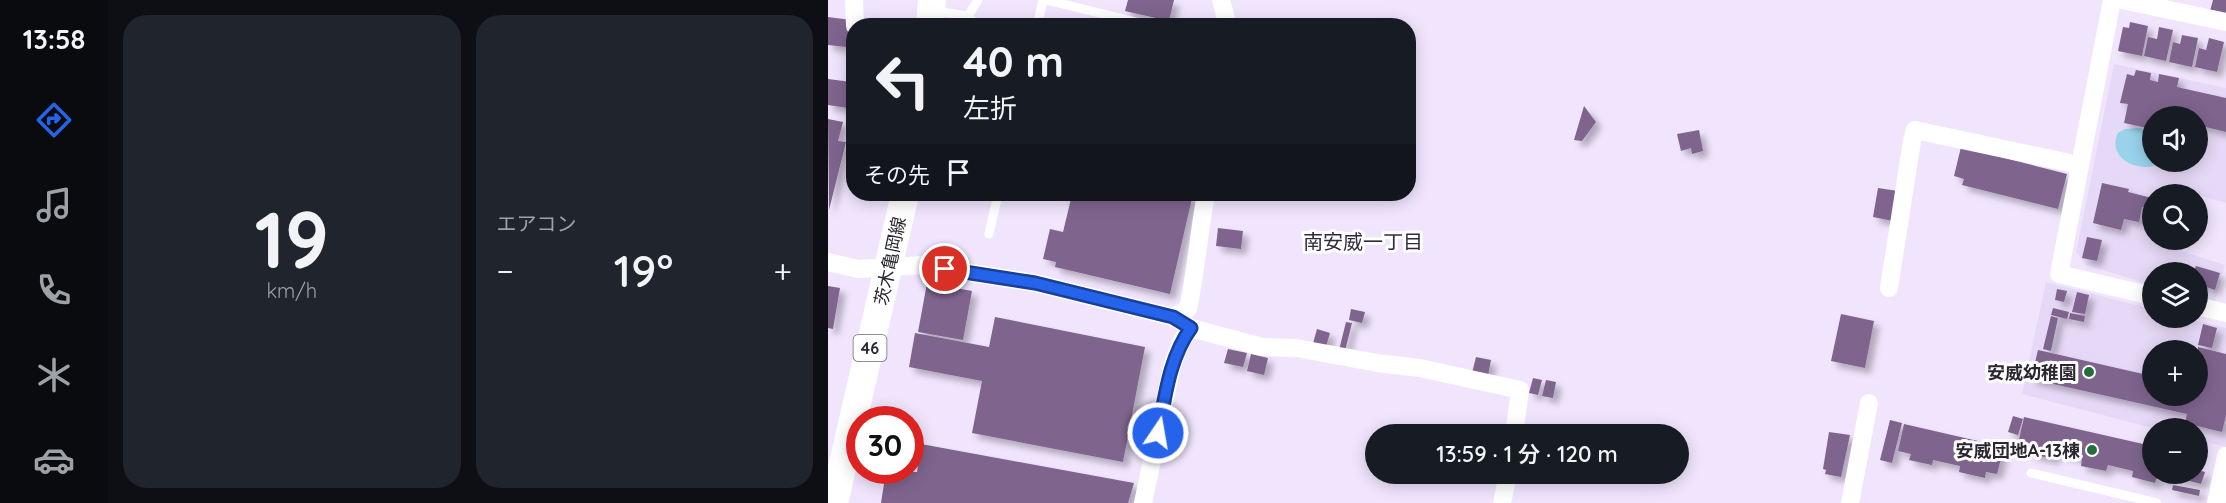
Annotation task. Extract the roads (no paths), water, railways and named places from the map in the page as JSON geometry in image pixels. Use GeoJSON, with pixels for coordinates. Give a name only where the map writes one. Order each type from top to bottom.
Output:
{"type":"FeatureCollection","features":[{"type":"Feature","properties":{"kind":"main road","name":"茨木亀岡線"},"geometry":{"type":"LineString","coordinates":[[834,503],[904,201]]}},
{"type":"Feature","properties":{"kind":"street"},"geometry":{"type":"LineString","coordinates":[[854,0],[855,18]]}},
{"type":"Feature","properties":{"kind":"street"},"geometry":{"type":"LineString","coordinates":[[1221,0],[1226,18]]}},
{"type":"Feature","properties":{"kind":"street"},"geometry":{"type":"LineString","coordinates":[[2112,0],[2058,274],[2142,294]]}},
{"type":"Feature","properties":{"kind":"street"},"geometry":{"type":"LineString","coordinates":[[2122,0],[2199,8],[2226,22]]}},
{"type":"Feature","properties":{"kind":"street"},"geometry":{"type":"LineString","coordinates":[[1889,288],[1915,130],[2079,165]]}},
{"type":"Feature","properties":{"kind":"street"},"geometry":{"type":"LineString","coordinates":[[1173,317],[1188,309],[1205,201]]}},
{"type":"Feature","properties":{"kind":"street"},"geometry":{"type":"LineString","coordinates":[[828,262],[858,269],[922,265],[1035,283],[1173,317],[1191,328],[1262,347],[1296,348],[1377,363],[1420,368],[1520,390],[1515,424]]}},
{"type":"Feature","properties":{"kind":"street"},"geometry":{"type":"LineString","coordinates":[[2208,308],[2226,313]]}},
{"type":"Feature","properties":{"kind":"street"},"geometry":{"type":"LineString","coordinates":[[1143,503],[1172,366],[1182,340],[1191,328]]}},
{"type":"Feature","properties":{"kind":"street"},"geometry":{"type":"LineString","coordinates":[[1850,503],[1869,403]]}},
{"type":"Feature","properties":{"kind":"street"},"geometry":{"type":"LineString","coordinates":[[2216,503],[2226,456]]}},
{"type":"Feature","properties":{"kind":"street"},"geometry":{"type":"LineString","coordinates":[[1502,503],[1506,484]]}},
{"type":"Feature","properties":{"kind":"lane"},"geometry":{"type":"LineString","coordinates":[[931,12],[968,16],[978,0]]}},
{"type":"Feature","properties":{"kind":"lane"},"geometry":{"type":"LineString","coordinates":[[1039,18],[1044,0],[1119,18]]}},
{"type":"Feature","properties":{"kind":"lane"},"geometry":{"type":"LineString","coordinates":[[989,234],[996,201]]}},
{"type":"Feature","properties":{"kind":"lane"},"geometry":{"type":"LineString","coordinates":[[2031,473],[2157,503]]}},
{"type":"Feature","properties":{"kind":"water"},"geometry":{"type":"Polygon","coordinates":[[[2125,129],[2142,129],[2142,167],[2128,162],[2117,150],[2115,142],[2118,133],[2125,129]]]}},
{"type":"Feature","properties":{"kind":"place","name":"安威幼稚園"},"geometry":{"type":"Point","coordinates":[2089,372]}},
{"type":"Feature","properties":{"kind":"place","name":"安威団地A-13棟"},"geometry":{"type":"Point","coordinates":[2092,450]}},
{"type":"Feature","properties":{"kind":"district","name":"南安威一丁目"},"geometry":{"type":"Point","coordinates":[1363,241]}}]}
